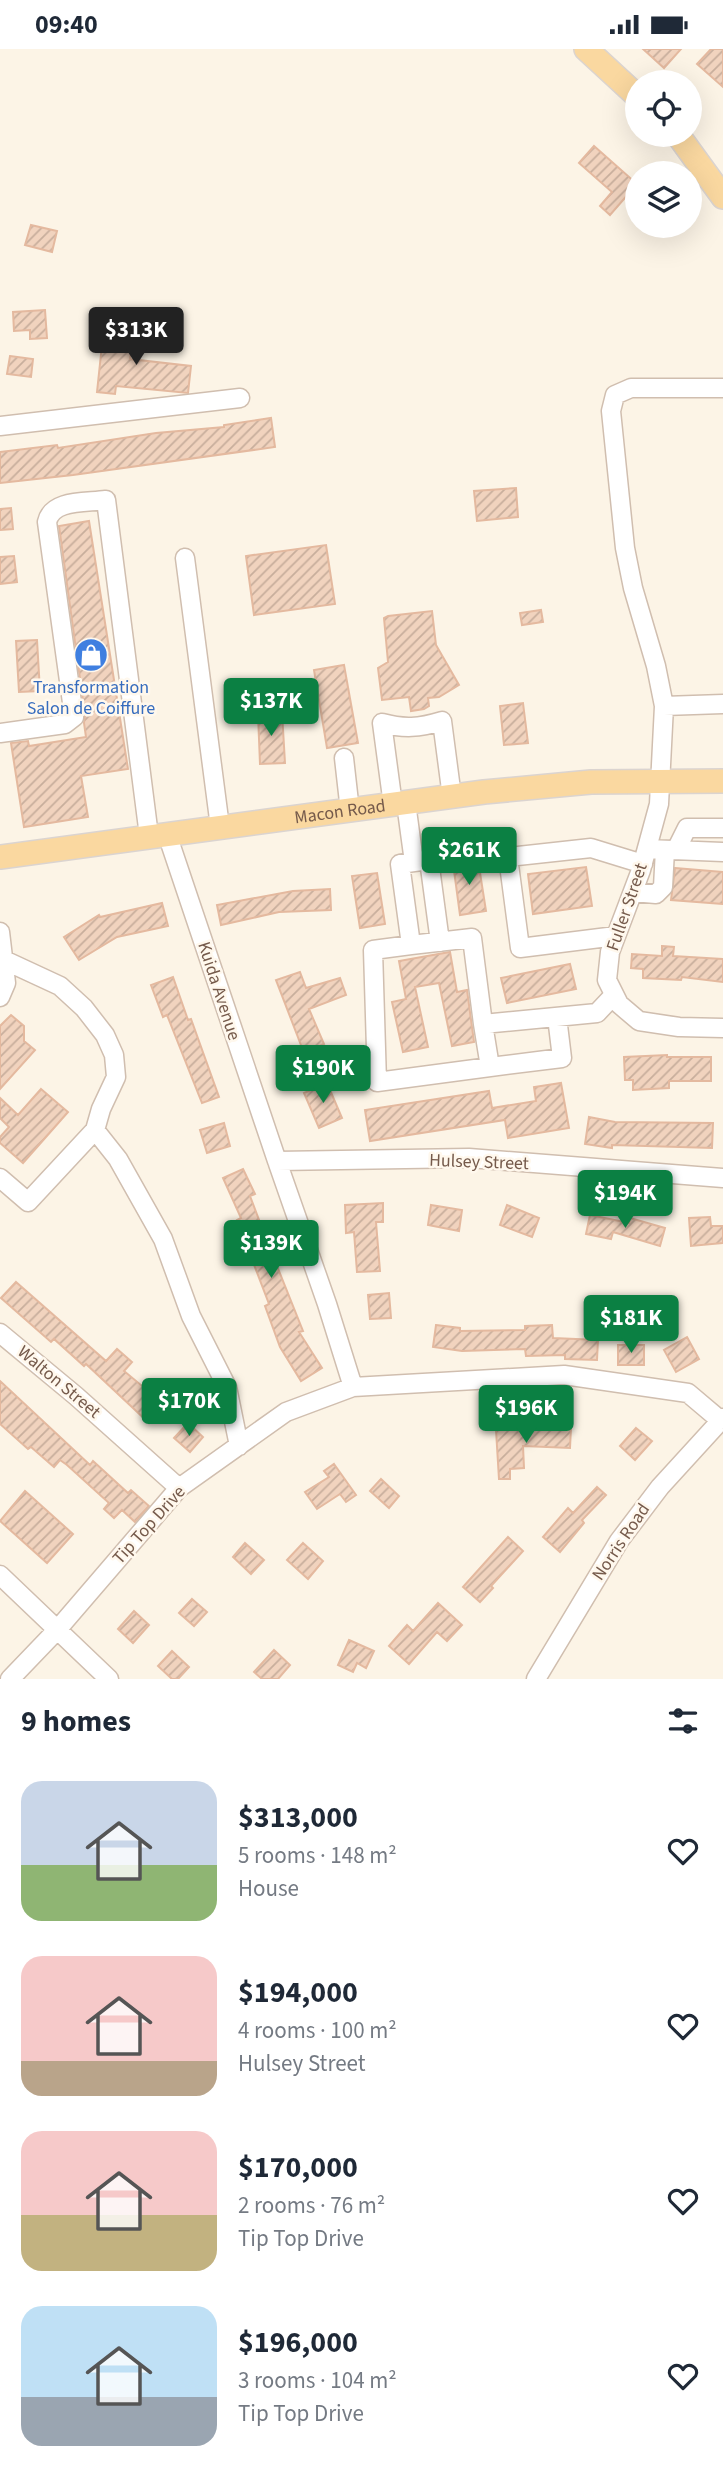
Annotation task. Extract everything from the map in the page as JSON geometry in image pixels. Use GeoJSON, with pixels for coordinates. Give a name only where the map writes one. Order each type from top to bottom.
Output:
{"type":"FeatureCollection","features":[{"type":"Feature","properties":{"kind":"main road"},"geometry":{"type":"LineString","coordinates":[[586,49],[625,85]]}},
{"type":"Feature","properties":{"kind":"main road"},"geometry":{"type":"LineString","coordinates":[[687,147],[723,197]]}},
{"type":"Feature","properties":{"kind":"main road","name":"Macon Road"},"geometry":{"type":"LineString","coordinates":[[0,857],[453,797],[592,782],[723,781]]}},
{"type":"Feature","properties":{"kind":"street","name":"Fuller Street"},"geometry":{"type":"LineString","coordinates":[[614,995],[607,979],[610,952],[645,857],[659,804],[664,706],[625,548],[611,411],[615,395],[631,388],[723,388]]}},
{"type":"Feature","properties":{"kind":"street"},"geometry":{"type":"LineString","coordinates":[[0,426],[240,398]]}},
{"type":"Feature","properties":{"kind":"street","name":"Kuida Avenue"},"geometry":{"type":"LineString","coordinates":[[0,733],[65,724],[74,717],[47,522],[49,513],[57,506],[106,500],[158,835],[277,1161],[353,1387]]}},
{"type":"Feature","properties":{"kind":"street"},"geometry":{"type":"LineString","coordinates":[[185,558],[220,827]]}},
{"type":"Feature","properties":{"kind":"street"},"geometry":{"type":"LineString","coordinates":[[664,706],[723,704]]}},
{"type":"Feature","properties":{"kind":"street"},"geometry":{"type":"LineString","coordinates":[[414,862],[382,723],[402,728],[420,728],[442,721],[453,797]]}},
{"type":"Feature","properties":{"kind":"street"},"geometry":{"type":"LineString","coordinates":[[344,758],[350,811]]}},
{"type":"Feature","properties":{"kind":"street"},"geometry":{"type":"LineString","coordinates":[[633,892],[656,894],[663,887],[671,850],[687,828],[723,828]]}},
{"type":"Feature","properties":{"kind":"street"},"geometry":{"type":"LineString","coordinates":[[616,936],[520,948],[508,857],[591,848],[645,857],[671,850],[723,852]]}},
{"type":"Feature","properties":{"kind":"street"},"geometry":{"type":"LineString","coordinates":[[411,945],[400,864],[414,862],[429,860],[440,941]]}},
{"type":"Feature","properties":{"kind":"street"},"geometry":{"type":"LineString","coordinates":[[0,932],[6,983],[0,997]]}},
{"type":"Feature","properties":{"kind":"street"},"geometry":{"type":"LineString","coordinates":[[490,1067],[472,938],[373,950],[377,1082],[562,1058],[557,1017]]}},
{"type":"Feature","properties":{"kind":"street"},"geometry":{"type":"LineString","coordinates":[[0,1178],[28,1202],[95,1130],[101,1109],[116,1077],[114,1055],[105,1035],[84,1009],[60,986],[2,960]]}},
{"type":"Feature","properties":{"kind":"street"},"geometry":{"type":"LineString","coordinates":[[483,1024],[597,1013],[614,995],[618,1004],[639,1021],[679,1027],[723,1028]]}},
{"type":"Feature","properties":{"kind":"street"},"geometry":{"type":"LineString","coordinates":[[95,1130],[118,1159],[163,1239],[191,1316],[227,1387],[239,1446]]}},
{"type":"Feature","properties":{"kind":"street","name":"Hulsey Street"},"geometry":{"type":"LineString","coordinates":[[277,1161],[469,1158],[723,1178]]}},
{"type":"Feature","properties":{"kind":"street","name":"Walton Street"},"geometry":{"type":"LineString","coordinates":[[0,1333],[180,1488]]}},
{"type":"Feature","properties":{"kind":"street","name":"Tip Top Drive"},"geometry":{"type":"LineString","coordinates":[[10,1679],[57,1630],[180,1488],[286,1412],[353,1387],[564,1375],[688,1394],[721,1419]]}},
{"type":"Feature","properties":{"kind":"street","name":"Norris Road"},"geometry":{"type":"LineString","coordinates":[[536,1679],[618,1541],[660,1487],[721,1419]]}},
{"type":"Feature","properties":{"kind":"street"},"geometry":{"type":"LineString","coordinates":[[0,1575],[109,1679]]}},
{"type":"Feature","properties":{"kind":"building"},"geometry":{"type":"Polygon","coordinates":[[[643,49],[681,49],[664,68],[643,49]]]}},
{"type":"Feature","properties":{"kind":"building"},"geometry":{"type":"Polygon","coordinates":[[[711,49],[723,49],[723,87],[697,64],[711,49]]]}},
{"type":"Feature","properties":{"kind":"building"},"geometry":{"type":"Polygon","coordinates":[[[594,146],[625,173],[625,198],[610,215],[600,206],[612,192],[579,163],[594,146]]]}},
{"type":"Feature","properties":{"kind":"building"},"geometry":{"type":"Polygon","coordinates":[[[31,225],[57,231],[52,252],[25,245],[31,225]]]}},
{"type":"Feature","properties":{"kind":"building"},"geometry":{"type":"Polygon","coordinates":[[[45,310],[47,338],[30,339],[30,330],[14,331],[13,312],[45,310]]]}},
{"type":"Feature","properties":{"kind":"building"},"geometry":{"type":"Polygon","coordinates":[[[104,326],[134,331],[130,359],[191,366],[188,393],[116,386],[115,394],[97,392],[104,326]]]}},
{"type":"Feature","properties":{"kind":"building"},"geometry":{"type":"Polygon","coordinates":[[[10,356],[33,359],[31,377],[7,374],[10,356]]]}},
{"type":"Feature","properties":{"kind":"building"},"geometry":{"type":"Polygon","coordinates":[[[271,418],[275,447],[0,483],[0,452],[57,445],[58,448],[156,433],[224,427],[271,418]]]}},
{"type":"Feature","properties":{"kind":"building"},"geometry":{"type":"Polygon","coordinates":[[[516,488],[518,517],[477,521],[474,491],[516,488]]]}},
{"type":"Feature","properties":{"kind":"building"},"geometry":{"type":"Polygon","coordinates":[[[11,508],[13,529],[0,530],[0,509],[11,508]]]}},
{"type":"Feature","properties":{"kind":"building"},"geometry":{"type":"Polygon","coordinates":[[[89,521],[128,769],[81,776],[88,817],[24,827],[11,743],[28,741],[29,746],[86,737],[59,526],[89,521]]]}},
{"type":"Feature","properties":{"kind":"building"},"geometry":{"type":"Polygon","coordinates":[[[326,545],[335,604],[254,615],[246,556],[326,545]]]}},
{"type":"Feature","properties":{"kind":"building"},"geometry":{"type":"Polygon","coordinates":[[[14,556],[17,582],[0,584],[0,557],[14,556]]]}},
{"type":"Feature","properties":{"kind":"building"},"geometry":{"type":"Polygon","coordinates":[[[541,610],[543,622],[522,625],[520,613],[541,610]]]}},
{"type":"Feature","properties":{"kind":"building"},"geometry":{"type":"Polygon","coordinates":[[[432,611],[436,645],[459,685],[439,697],[428,698],[429,706],[424,709],[411,711],[409,697],[382,700],[378,668],[388,662],[384,618],[432,611]]]}},
{"type":"Feature","properties":{"kind":"building"},"geometry":{"type":"Polygon","coordinates":[[[37,640],[40,691],[19,692],[16,641],[37,640]]]}},
{"type":"Feature","properties":{"kind":"building"},"geometry":{"type":"Polygon","coordinates":[[[344,665],[358,743],[327,748],[314,670],[344,665]]]}},
{"type":"Feature","properties":{"kind":"building"},"geometry":{"type":"Polygon","coordinates":[[[523,703],[528,743],[504,745],[500,706],[523,703]]]}},
{"type":"Feature","properties":{"kind":"building"},"geometry":{"type":"Polygon","coordinates":[[[282,712],[285,763],[260,764],[258,714],[282,712]]]}},
{"type":"Feature","properties":{"kind":"building"},"geometry":{"type":"Polygon","coordinates":[[[478,860],[486,911],[460,915],[453,863],[478,860]]]}},
{"type":"Feature","properties":{"kind":"building"},"geometry":{"type":"Polygon","coordinates":[[[586,867],[592,906],[533,914],[528,874],[586,867]]]}},
{"type":"Feature","properties":{"kind":"building"},"geometry":{"type":"Polygon","coordinates":[[[675,868],[723,872],[723,904],[671,900],[675,868]]]}},
{"type":"Feature","properties":{"kind":"building"},"geometry":{"type":"Polygon","coordinates":[[[377,873],[385,924],[360,928],[352,876],[377,873]]]}},
{"type":"Feature","properties":{"kind":"building"},"geometry":{"type":"Polygon","coordinates":[[[330,889],[331,910],[279,912],[221,925],[217,905],[293,891],[330,889]]]}},
{"type":"Feature","properties":{"kind":"building"},"geometry":{"type":"Polygon","coordinates":[[[162,903],[168,926],[117,937],[79,960],[64,937],[99,915],[100,917],[162,903]]]}},
{"type":"Feature","properties":{"kind":"building"},"geometry":{"type":"Polygon","coordinates":[[[662,946],[674,947],[673,956],[723,959],[723,982],[682,977],[681,980],[643,978],[643,969],[631,968],[632,954],[662,956],[662,946]]]}},
{"type":"Feature","properties":{"kind":"building"},"geometry":{"type":"Polygon","coordinates":[[[450,952],[457,992],[467,990],[474,1042],[452,1046],[439,983],[415,987],[428,1047],[403,1052],[392,1002],[406,999],[399,961],[450,952]]]}},
{"type":"Feature","properties":{"kind":"building"},"geometry":{"type":"Polygon","coordinates":[[[570,964],[576,989],[507,1003],[501,978],[570,964]]]}},
{"type":"Feature","properties":{"kind":"building"},"geometry":{"type":"Polygon","coordinates":[[[300,972],[306,988],[340,978],[346,995],[309,1009],[324,1044],[304,1053],[276,980],[300,972]]]}},
{"type":"Feature","properties":{"kind":"building"},"geometry":{"type":"Polygon","coordinates":[[[173,977],[219,1097],[202,1103],[167,1015],[163,1017],[151,985],[173,977]]]}},
{"type":"Feature","properties":{"kind":"building"},"geometry":{"type":"Polygon","coordinates":[[[11,1015],[24,1026],[24,1041],[35,1050],[0,1089],[0,1026],[11,1015]]]}},
{"type":"Feature","properties":{"kind":"building"},"geometry":{"type":"Polygon","coordinates":[[[624,1057],[711,1057],[711,1081],[669,1081],[669,1088],[633,1090],[633,1080],[625,1080],[624,1057]]]}},
{"type":"Feature","properties":{"kind":"building"},"geometry":{"type":"Polygon","coordinates":[[[327,1083],[342,1118],[319,1128],[304,1093],[327,1083]]]}},
{"type":"Feature","properties":{"kind":"building"},"geometry":{"type":"Polygon","coordinates":[[[561,1083],[569,1128],[508,1138],[505,1120],[370,1141],[365,1110],[489,1091],[492,1108],[536,1101],[534,1087],[561,1083]]]}},
{"type":"Feature","properties":{"kind":"building"},"geometry":{"type":"Polygon","coordinates":[[[41,1089],[68,1112],[23,1163],[0,1143],[0,1137],[9,1127],[0,1118],[0,1098],[18,1115],[41,1089]]]}},
{"type":"Feature","properties":{"kind":"building"},"geometry":{"type":"Polygon","coordinates":[[[589,1117],[615,1122],[713,1123],[712,1148],[612,1145],[612,1148],[585,1144],[589,1117]]]}},
{"type":"Feature","properties":{"kind":"building"},"geometry":{"type":"Polygon","coordinates":[[[224,1123],[230,1146],[207,1153],[200,1130],[224,1123]]]}},
{"type":"Feature","properties":{"kind":"building"},"geometry":{"type":"Polygon","coordinates":[[[243,1169],[255,1194],[250,1196],[303,1331],[299,1332],[322,1368],[301,1381],[280,1347],[265,1306],[269,1304],[237,1220],[241,1218],[223,1178],[243,1169]]]}},
{"type":"Feature","properties":{"kind":"building"},"geometry":{"type":"Polygon","coordinates":[[[383,1203],[383,1222],[376,1222],[380,1271],[357,1272],[354,1232],[346,1233],[345,1205],[383,1203]]]}},
{"type":"Feature","properties":{"kind":"building"},"geometry":{"type":"Polygon","coordinates":[[[431,1205],[462,1210],[459,1231],[428,1225],[431,1205]]]}},
{"type":"Feature","properties":{"kind":"building"},"geometry":{"type":"Polygon","coordinates":[[[507,1205],[539,1218],[532,1237],[500,1225],[507,1205]]]}},
{"type":"Feature","properties":{"kind":"building"},"geometry":{"type":"Polygon","coordinates":[[[590,1215],[629,1223],[630,1218],[665,1228],[660,1246],[613,1232],[611,1239],[586,1234],[590,1215]]]}},
{"type":"Feature","properties":{"kind":"building"},"geometry":{"type":"Polygon","coordinates":[[[710,1217],[711,1226],[723,1226],[723,1243],[691,1246],[689,1218],[710,1217]]]}},
{"type":"Feature","properties":{"kind":"building"},"geometry":{"type":"Polygon","coordinates":[[[16,1282],[106,1361],[117,1349],[132,1362],[124,1371],[165,1405],[149,1423],[86,1364],[84,1366],[54,1339],[51,1342],[1,1298],[16,1282]]]}},
{"type":"Feature","properties":{"kind":"building"},"geometry":{"type":"Polygon","coordinates":[[[389,1293],[391,1318],[370,1319],[368,1295],[389,1293]]]}},
{"type":"Feature","properties":{"kind":"building"},"geometry":{"type":"Polygon","coordinates":[[[436,1325],[460,1328],[460,1331],[525,1330],[525,1326],[552,1325],[553,1338],[598,1340],[597,1360],[565,1359],[565,1355],[526,1356],[525,1349],[462,1351],[433,1347],[436,1325]]]}},
{"type":"Feature","properties":{"kind":"building"},"geometry":{"type":"Polygon","coordinates":[[[687,1337],[699,1359],[676,1372],[664,1350],[687,1337]]]}},
{"type":"Feature","properties":{"kind":"building"},"geometry":{"type":"Polygon","coordinates":[[[618,1345],[644,1345],[644,1365],[618,1365],[618,1345]]]}},
{"type":"Feature","properties":{"kind":"building"},"geometry":{"type":"Polygon","coordinates":[[[0,1381],[90,1465],[93,1461],[128,1493],[131,1490],[149,1506],[135,1522],[122,1510],[114,1518],[104,1509],[109,1503],[67,1465],[60,1460],[54,1467],[31,1447],[28,1449],[0,1424],[0,1381]]]}},
{"type":"Feature","properties":{"kind":"building"},"geometry":{"type":"Polygon","coordinates":[[[188,1423],[203,1437],[190,1452],[174,1438],[188,1423]]]}},
{"type":"Feature","properties":{"kind":"building"},"geometry":{"type":"Polygon","coordinates":[[[571,1428],[570,1448],[523,1446],[524,1468],[510,1469],[510,1479],[499,1479],[496,1430],[571,1428]]]}},
{"type":"Feature","properties":{"kind":"building"},"geometry":{"type":"Polygon","coordinates":[[[636,1428],[652,1441],[635,1460],[620,1446],[636,1428]]]}},
{"type":"Feature","properties":{"kind":"building"},"geometry":{"type":"Polygon","coordinates":[[[334,1464],[356,1495],[346,1502],[340,1494],[317,1509],[305,1492],[329,1477],[324,1471],[334,1464]]]}},
{"type":"Feature","properties":{"kind":"building"},"geometry":{"type":"Polygon","coordinates":[[[381,1479],[399,1496],[389,1508],[370,1491],[381,1479]]]}},
{"type":"Feature","properties":{"kind":"building"},"geometry":{"type":"Polygon","coordinates":[[[597,1487],[606,1495],[582,1520],[584,1523],[560,1552],[543,1537],[568,1508],[573,1513],[597,1487]]]}},
{"type":"Feature","properties":{"kind":"building"},"geometry":{"type":"Polygon","coordinates":[[[25,1491],[73,1534],[47,1563],[0,1521],[25,1491]]]}},
{"type":"Feature","properties":{"kind":"building"},"geometry":{"type":"Polygon","coordinates":[[[508,1537],[523,1551],[480,1602],[463,1587],[508,1537]]]}},
{"type":"Feature","properties":{"kind":"building"},"geometry":{"type":"Polygon","coordinates":[[[245,1543],[264,1560],[251,1574],[233,1557],[245,1543]]]}},
{"type":"Feature","properties":{"kind":"building"},"geometry":{"type":"Polygon","coordinates":[[[303,1543],[323,1561],[308,1579],[287,1560],[303,1543]]]}},
{"type":"Feature","properties":{"kind":"building"},"geometry":{"type":"Polygon","coordinates":[[[192,1599],[207,1612],[194,1626],[179,1613],[192,1599]]]}},
{"type":"Feature","properties":{"kind":"building"},"geometry":{"type":"Polygon","coordinates":[[[438,1603],[462,1625],[447,1641],[437,1632],[409,1664],[389,1646],[407,1625],[413,1631],[438,1603]]]}},
{"type":"Feature","properties":{"kind":"building"},"geometry":{"type":"Polygon","coordinates":[[[134,1611],[149,1625],[133,1643],[118,1629],[134,1611]]]}},
{"type":"Feature","properties":{"kind":"building"},"geometry":{"type":"Polygon","coordinates":[[[349,1640],[374,1651],[366,1668],[357,1663],[353,1672],[338,1665],[349,1640]]]}},
{"type":"Feature","properties":{"kind":"building"},"geometry":{"type":"Polygon","coordinates":[[[274,1650],[290,1665],[278,1679],[262,1679],[254,1672],[274,1650]]]}},
{"type":"Feature","properties":{"kind":"building"},"geometry":{"type":"Polygon","coordinates":[[[172,1651],[189,1667],[178,1679],[172,1679],[158,1666],[172,1651]]]}},
{"type":"Feature","properties":{"kind":"place","name":"Transformation Salon de Coiffure"},"geometry":{"type":"Point","coordinates":[91,655]}}]}
